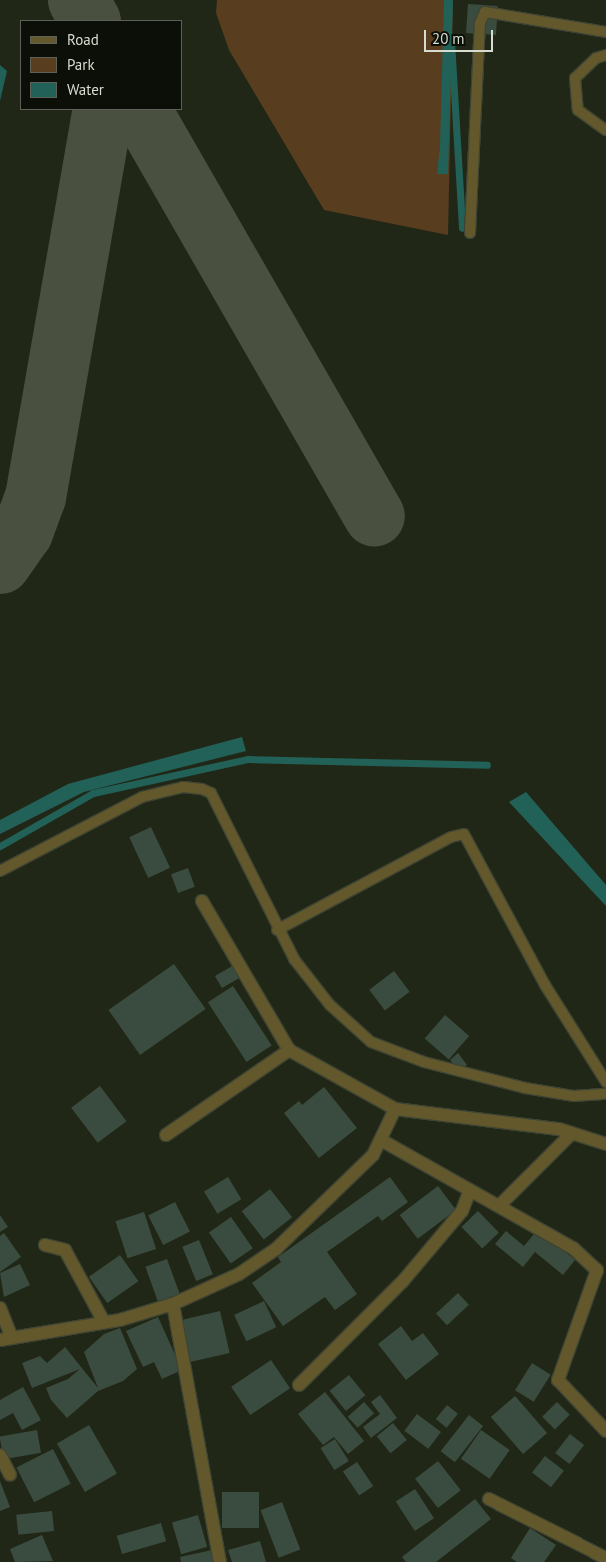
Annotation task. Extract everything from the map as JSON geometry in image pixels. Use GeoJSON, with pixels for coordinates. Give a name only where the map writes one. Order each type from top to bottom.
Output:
{"type":"FeatureCollection","features":[{"type":"Feature","properties":{"kind":"street"},"geometry":{"type":"LineString","coordinates":[[202,901],[288,1050],[396,1110],[572,1133],[606,1144]]}},
{"type":"Feature","properties":{"kind":"street"},"geometry":{"type":"LineString","coordinates":[[166,1135],[288,1050]]}},
{"type":"Feature","properties":{"kind":"street"},"geometry":{"type":"LineString","coordinates":[[0,1308],[6,1339],[104,1322],[172,1304],[239,1274],[276,1249],[373,1155],[396,1110]]}},
{"type":"Feature","properties":{"kind":"street"},"geometry":{"type":"LineString","coordinates":[[499,1206],[572,1133]]}},
{"type":"Feature","properties":{"kind":"street"},"geometry":{"type":"LineString","coordinates":[[381,1140],[574,1248],[597,1270],[558,1380],[606,1431]]}},
{"type":"Feature","properties":{"kind":"street"},"geometry":{"type":"LineString","coordinates":[[299,1385],[402,1281],[462,1211],[470,1190]]}},
{"type":"Feature","properties":{"kind":"street"},"geometry":{"type":"LineString","coordinates":[[45,1245],[65,1250],[104,1322]]}},
{"type":"Feature","properties":{"kind":"street"},"geometry":{"type":"LineString","coordinates":[[172,1304],[220,1562]]}},
{"type":"Feature","properties":{"kind":"street"},"geometry":{"type":"LineString","coordinates":[[0,1455],[10,1475]]}},
{"type":"Feature","properties":{"kind":"street"},"geometry":{"type":"LineString","coordinates":[[489,1499],[606,1558]]}},
{"type":"Feature","properties":{"kind":"lane"},"geometry":{"type":"LineString","coordinates":[[470,234],[480,23],[485,12],[606,32]]}},
{"type":"Feature","properties":{"kind":"lane"},"geometry":{"type":"LineString","coordinates":[[606,55],[596,58],[575,78],[578,110],[606,130]]}},
{"type":"Feature","properties":{"kind":"lane"},"geometry":{"type":"LineString","coordinates":[[0,871],[142,797],[163,790],[197,788],[211,793],[277,930],[309,981],[351,1026],[377,1047],[525,1088],[574,1096],[606,1094]]}},
{"type":"Feature","properties":{"kind":"lane"},"geometry":{"type":"LineString","coordinates":[[277,930],[451,837],[464,834],[540,978],[606,1082]]}},
{"type":"Feature","properties":{"kind":"green space"},"geometry":{"type":"Polygon","coordinates":[[[217,0],[453,0],[448,235],[324,210],[229,50],[216,13],[217,0]]]}},
{"type":"Feature","properties":{"kind":"water"},"geometry":{"type":"Polygon","coordinates":[[[444,0],[453,0],[448,174],[437,174],[440,146],[444,0]]]}},
{"type":"Feature","properties":{"kind":"water"},"geometry":{"type":"Polygon","coordinates":[[[0,65],[7,71],[0,101],[0,65]]]}},
{"type":"Feature","properties":{"kind":"water"},"geometry":{"type":"Polygon","coordinates":[[[242,737],[246,751],[84,792],[0,834],[0,820],[68,784],[242,737]]]}},
{"type":"Feature","properties":{"kind":"water"},"geometry":{"type":"Polygon","coordinates":[[[526,792],[606,885],[606,906],[509,802],[526,792]]]}},
{"type":"Feature","properties":{"kind":"building"},"geometry":{"type":"Polygon","coordinates":[[[468,4],[498,6],[496,35],[466,33],[468,4]]]}},
{"type":"Feature","properties":{"kind":"building"},"geometry":{"type":"Polygon","coordinates":[[[151,827],[170,868],[148,878],[129,837],[151,827]]]}},
{"type":"Feature","properties":{"kind":"building"},"geometry":{"type":"Polygon","coordinates":[[[188,868],[195,887],[178,893],[171,874],[188,868]]]}},
{"type":"Feature","properties":{"kind":"building"},"geometry":{"type":"Polygon","coordinates":[[[174,964],[206,1009],[140,1055],[108,1010],[174,964]]]}},
{"type":"Feature","properties":{"kind":"building"},"geometry":{"type":"Polygon","coordinates":[[[234,965],[241,977],[222,988],[215,976],[234,965]]]}},
{"type":"Feature","properties":{"kind":"building"},"geometry":{"type":"Polygon","coordinates":[[[394,971],[410,992],[385,1010],[369,990],[394,971]]]}},
{"type":"Feature","properties":{"kind":"building"},"geometry":{"type":"Polygon","coordinates":[[[233,986],[272,1046],[247,1062],[208,1002],[233,986]]]}},
{"type":"Feature","properties":{"kind":"building"},"geometry":{"type":"Polygon","coordinates":[[[445,1015],[469,1036],[449,1059],[425,1038],[445,1015]]]}},
{"type":"Feature","properties":{"kind":"building"},"geometry":{"type":"Polygon","coordinates":[[[458,1053],[467,1065],[458,1070],[450,1060],[458,1053]]]}},
{"type":"Feature","properties":{"kind":"building"},"geometry":{"type":"Polygon","coordinates":[[[100,1086],[126,1121],[98,1143],[71,1108],[100,1086]]]}},
{"type":"Feature","properties":{"kind":"building"},"geometry":{"type":"Polygon","coordinates":[[[324,1087],[357,1128],[319,1158],[284,1113],[299,1101],[302,1105],[324,1087]]]}},
{"type":"Feature","properties":{"kind":"building"},"geometry":{"type":"Polygon","coordinates":[[[228,1177],[241,1199],[217,1214],[204,1191],[228,1177]]]}},
{"type":"Feature","properties":{"kind":"building"},"geometry":{"type":"Polygon","coordinates":[[[390,1177],[408,1202],[382,1221],[378,1216],[327,1252],[357,1294],[335,1310],[325,1297],[283,1326],[252,1283],[281,1262],[278,1257],[390,1177]]]}},
{"type":"Feature","properties":{"kind":"building"},"geometry":{"type":"Polygon","coordinates":[[[438,1186],[456,1210],[418,1239],[400,1215],[438,1186]]]}},
{"type":"Feature","properties":{"kind":"building"},"geometry":{"type":"Polygon","coordinates":[[[270,1189],[292,1217],[264,1240],[242,1211],[270,1189]]]}},
{"type":"Feature","properties":{"kind":"building"},"geometry":{"type":"Polygon","coordinates":[[[175,1202],[190,1231],[163,1245],[148,1216],[175,1202]]]}},
{"type":"Feature","properties":{"kind":"building"},"geometry":{"type":"Polygon","coordinates":[[[478,1211],[499,1233],[482,1249],[461,1227],[478,1211]]]}},
{"type":"Feature","properties":{"kind":"building"},"geometry":{"type":"Polygon","coordinates":[[[144,1212],[156,1249],[128,1258],[115,1221],[144,1212]]]}},
{"type":"Feature","properties":{"kind":"building"},"geometry":{"type":"Polygon","coordinates":[[[0,1215],[8,1227],[0,1232],[0,1215]]]}},
{"type":"Feature","properties":{"kind":"building"},"geometry":{"type":"Polygon","coordinates":[[[231,1217],[253,1248],[231,1264],[209,1232],[231,1217]]]}},
{"type":"Feature","properties":{"kind":"building"},"geometry":{"type":"Polygon","coordinates":[[[538,1229],[575,1260],[563,1275],[535,1252],[523,1267],[495,1244],[506,1231],[524,1246],[538,1229]]]}},
{"type":"Feature","properties":{"kind":"building"},"geometry":{"type":"Polygon","coordinates":[[[4,1233],[21,1257],[0,1272],[0,1236],[4,1233]]]}},
{"type":"Feature","properties":{"kind":"building"},"geometry":{"type":"Polygon","coordinates":[[[199,1240],[213,1274],[196,1281],[182,1247],[199,1240]]]}},
{"type":"Feature","properties":{"kind":"building"},"geometry":{"type":"Polygon","coordinates":[[[120,1255],[138,1281],[107,1303],[89,1277],[120,1255]]]}},
{"type":"Feature","properties":{"kind":"building"},"geometry":{"type":"Polygon","coordinates":[[[167,1259],[180,1294],[158,1302],[145,1267],[167,1259]]]}},
{"type":"Feature","properties":{"kind":"building"},"geometry":{"type":"Polygon","coordinates":[[[20,1264],[30,1285],[4,1297],[0,1273],[20,1264]]]}},
{"type":"Feature","properties":{"kind":"building"},"geometry":{"type":"Polygon","coordinates":[[[458,1293],[469,1305],[447,1325],[436,1313],[458,1293]]]}},
{"type":"Feature","properties":{"kind":"building"},"geometry":{"type":"Polygon","coordinates":[[[264,1301],[276,1327],[246,1341],[234,1315],[264,1301]]]}},
{"type":"Feature","properties":{"kind":"building"},"geometry":{"type":"Polygon","coordinates":[[[220,1311],[230,1353],[187,1363],[177,1321],[220,1311]]]}},
{"type":"Feature","properties":{"kind":"building"},"geometry":{"type":"Polygon","coordinates":[[[158,1317],[182,1370],[162,1379],[154,1362],[143,1367],[126,1331],[158,1317]]]}},
{"type":"Feature","properties":{"kind":"building"},"geometry":{"type":"Polygon","coordinates":[[[401,1326],[412,1341],[423,1333],[439,1354],[406,1380],[378,1344],[401,1326]]]}},
{"type":"Feature","properties":{"kind":"building"},"geometry":{"type":"Polygon","coordinates":[[[120,1328],[137,1369],[123,1381],[98,1391],[67,1418],[51,1400],[46,1388],[68,1379],[80,1369],[32,1388],[22,1363],[40,1356],[47,1363],[65,1347],[98,1388],[84,1352],[104,1334],[120,1328]]]}},
{"type":"Feature","properties":{"kind":"building"},"geometry":{"type":"Polygon","coordinates":[[[271,1360],[290,1388],[250,1415],[231,1387],[271,1360]]]}},
{"type":"Feature","properties":{"kind":"building"},"geometry":{"type":"Polygon","coordinates":[[[532,1363],[551,1375],[534,1402],[515,1390],[532,1363]]]}},
{"type":"Feature","properties":{"kind":"building"},"geometry":{"type":"Polygon","coordinates":[[[349,1375],[365,1395],[346,1411],[330,1391],[349,1375]]]}},
{"type":"Feature","properties":{"kind":"building"},"geometry":{"type":"Polygon","coordinates":[[[23,1387],[41,1420],[22,1430],[13,1413],[0,1420],[0,1400],[23,1387]]]}},
{"type":"Feature","properties":{"kind":"building"},"geometry":{"type":"Polygon","coordinates":[[[325,1392],[364,1441],[348,1454],[334,1437],[323,1445],[298,1414],[325,1392]]]}},
{"type":"Feature","properties":{"kind":"building"},"geometry":{"type":"Polygon","coordinates":[[[380,1395],[397,1418],[371,1438],[363,1427],[380,1414],[371,1402],[380,1395]]]}},
{"type":"Feature","properties":{"kind":"building"},"geometry":{"type":"Polygon","coordinates":[[[515,1396],[547,1433],[523,1454],[491,1417],[515,1396]]]}},
{"type":"Feature","properties":{"kind":"building"},"geometry":{"type":"Polygon","coordinates":[[[364,1402],[374,1413],[358,1428],[348,1417],[364,1402]]]}},
{"type":"Feature","properties":{"kind":"building"},"geometry":{"type":"Polygon","coordinates":[[[557,1402],[570,1415],[555,1430],[542,1417],[557,1402]]]}},
{"type":"Feature","properties":{"kind":"building"},"geometry":{"type":"Polygon","coordinates":[[[447,1405],[458,1414],[447,1428],[436,1419],[447,1405]]]}},
{"type":"Feature","properties":{"kind":"building"},"geometry":{"type":"Polygon","coordinates":[[[417,1414],[441,1432],[428,1449],[404,1431],[417,1414]]]}},
{"type":"Feature","properties":{"kind":"building"},"geometry":{"type":"Polygon","coordinates":[[[469,1415],[483,1426],[455,1462],[441,1451],[469,1415]]]}},
{"type":"Feature","properties":{"kind":"building"},"geometry":{"type":"Polygon","coordinates":[[[393,1423],[407,1440],[391,1453],[377,1436],[393,1423]]]}},
{"type":"Feature","properties":{"kind":"building"},"geometry":{"type":"Polygon","coordinates":[[[89,1425],[117,1473],[85,1492],[57,1444],[89,1425]]]}},
{"type":"Feature","properties":{"kind":"building"},"geometry":{"type":"Polygon","coordinates":[[[37,1430],[41,1453],[4,1459],[0,1437],[37,1430]]]}},
{"type":"Feature","properties":{"kind":"building"},"geometry":{"type":"Polygon","coordinates":[[[481,1430],[510,1450],[490,1479],[461,1459],[481,1430]]]}},
{"type":"Feature","properties":{"kind":"building"},"geometry":{"type":"Polygon","coordinates":[[[570,1434],[584,1445],[569,1464],[555,1453],[570,1434]]]}},
{"type":"Feature","properties":{"kind":"building"},"geometry":{"type":"Polygon","coordinates":[[[335,1439],[349,1461],[334,1470],[321,1448],[335,1439]]]}},
{"type":"Feature","properties":{"kind":"building"},"geometry":{"type":"Polygon","coordinates":[[[53,1449],[71,1484],[34,1502],[16,1468],[53,1449]]]}},
{"type":"Feature","properties":{"kind":"building"},"geometry":{"type":"Polygon","coordinates":[[[545,1456],[564,1471],[551,1487],[532,1473],[545,1456]]]}},
{"type":"Feature","properties":{"kind":"building"},"geometry":{"type":"Polygon","coordinates":[[[438,1461],[461,1490],[438,1508],[415,1479],[438,1461]]]}},
{"type":"Feature","properties":{"kind":"building"},"geometry":{"type":"Polygon","coordinates":[[[357,1462],[373,1486],[359,1496],[343,1472],[357,1462]]]}},
{"type":"Feature","properties":{"kind":"building"},"geometry":{"type":"Polygon","coordinates":[[[0,1481],[10,1507],[0,1511],[0,1481]]]}},
{"type":"Feature","properties":{"kind":"building"},"geometry":{"type":"Polygon","coordinates":[[[415,1489],[434,1518],[415,1531],[396,1502],[415,1489]]]}},
{"type":"Feature","properties":{"kind":"building"},"geometry":{"type":"Polygon","coordinates":[[[222,1492],[259,1492],[259,1528],[222,1528],[222,1492]]]}},
{"type":"Feature","properties":{"kind":"building"},"geometry":{"type":"Polygon","coordinates":[[[475,1499],[491,1519],[436,1562],[406,1562],[402,1557],[475,1499]]]}},
{"type":"Feature","properties":{"kind":"building"},"geometry":{"type":"Polygon","coordinates":[[[282,1502],[300,1550],[279,1558],[261,1510],[282,1502]]]}},
{"type":"Feature","properties":{"kind":"building"},"geometry":{"type":"Polygon","coordinates":[[[52,1511],[54,1531],[18,1535],[16,1515],[52,1511]]]}},
{"type":"Feature","properties":{"kind":"building"},"geometry":{"type":"Polygon","coordinates":[[[198,1515],[207,1547],[181,1554],[172,1522],[198,1515]]]}},
{"type":"Feature","properties":{"kind":"building"},"geometry":{"type":"Polygon","coordinates":[[[161,1523],[166,1541],[122,1554],[117,1536],[161,1523]]]}},
{"type":"Feature","properties":{"kind":"building"},"geometry":{"type":"Polygon","coordinates":[[[530,1528],[556,1545],[544,1562],[517,1562],[511,1558],[530,1528]]]}},
{"type":"Feature","properties":{"kind":"building"},"geometry":{"type":"Polygon","coordinates":[[[42,1535],[53,1561],[15,1562],[10,1549],[42,1535]]]}},
{"type":"Feature","properties":{"kind":"building"},"geometry":{"type":"Polygon","coordinates":[[[260,1541],[266,1562],[232,1562],[228,1550],[260,1541]]]}},
{"type":"Feature","properties":{"kind":"building"},"geometry":{"type":"Polygon","coordinates":[[[212,1550],[215,1562],[181,1562],[180,1557],[212,1550]]]}},
{"type":"Feature","properties":{"kind":"waterway"},"geometry":{"type":"LineString","coordinates":[[451,41],[462,228]]}},
{"type":"Feature","properties":{"kind":"waterway"},"geometry":{"type":"LineString","coordinates":[[0,846],[93,793],[248,759],[487,765]]}},
{"type":"Feature","properties":{"kind":"taxiway"},"geometry":{"type":"LineString","coordinates":[[78,0],[89,20]]}},
{"type":"Feature","properties":{"kind":"taxiway"},"geometry":{"type":"LineString","coordinates":[[0,563],[22,532],[35,497],[103,110]]}},
{"type":"Feature","properties":{"kind":"taxiway"},"geometry":{"type":"LineString","coordinates":[[141,110],[374,516]]}}]}
